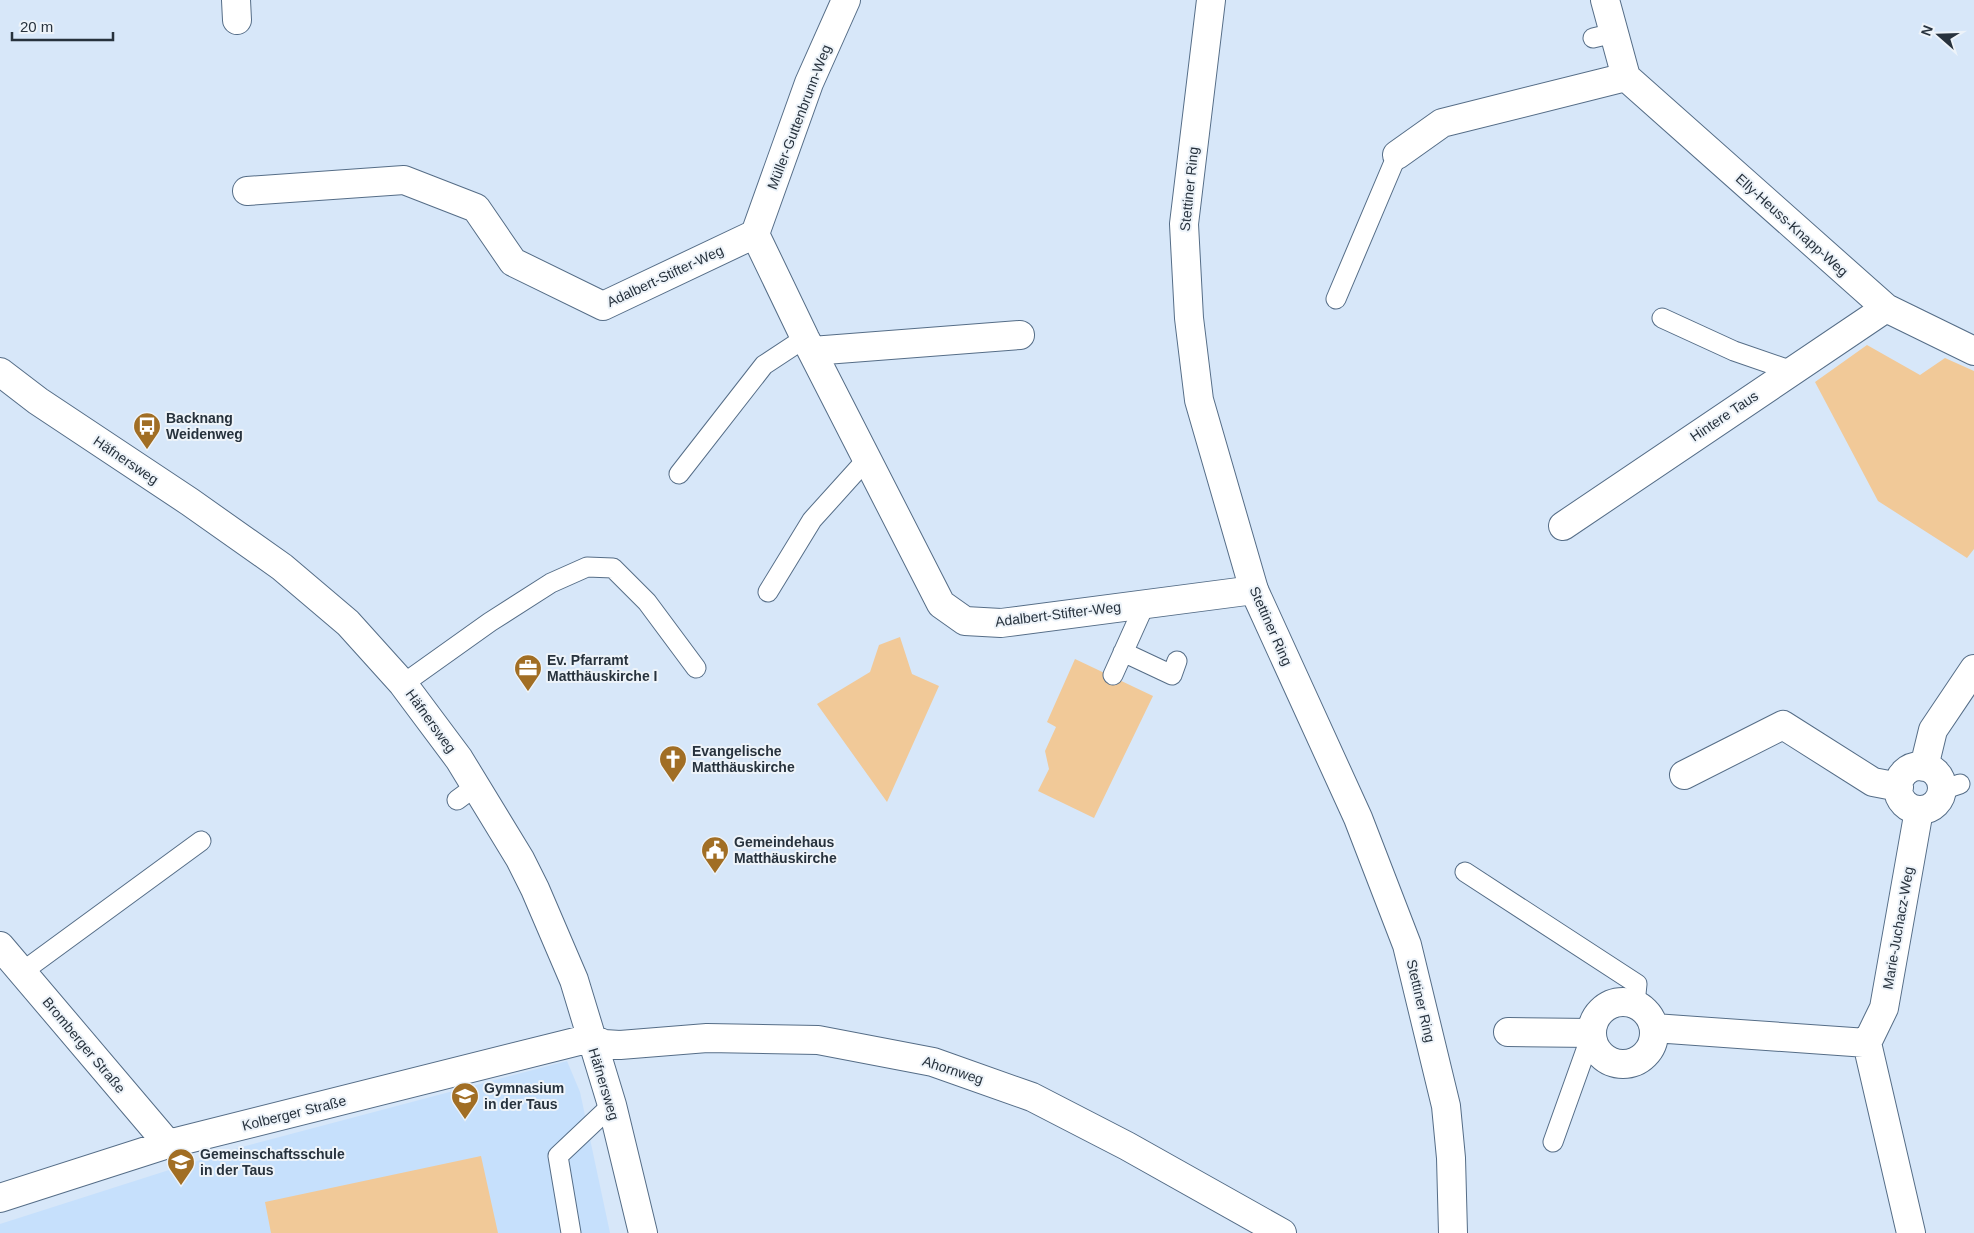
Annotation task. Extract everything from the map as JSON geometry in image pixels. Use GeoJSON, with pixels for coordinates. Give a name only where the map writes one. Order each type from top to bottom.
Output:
{"type":"FeatureCollection","features":[{"type":"Feature","properties":{"kind":"street","name":"Müller-Guttenbrunn-Weg"},"geometry":{"type":"LineString","coordinates":[[754,234],[809,83],[821,66],[846,0]]}},
{"type":"Feature","properties":{"kind":"street","name":"Stettiner Ring"},"geometry":{"type":"LineString","coordinates":[[1211,0],[1184,224],[1189,318],[1199,400],[1254,590],[1358,818],[1407,945],[1446,1106],[1451,1158],[1453,1233]]}},
{"type":"Feature","properties":{"kind":"street"},"geometry":{"type":"LineString","coordinates":[[1397,155],[1442,123],[1626,77],[1603,35],[1605,0]]}},
{"type":"Feature","properties":{"kind":"street","name":"Elly-Heuss-Knapp-Weg"},"geometry":{"type":"LineString","coordinates":[[1626,77],[1886,308],[1921,335],[1974,351]]}},
{"type":"Feature","properties":{"kind":"street","name":"Adalbert-Stifter-Weg"},"geometry":{"type":"LineString","coordinates":[[247,192],[404,180],[476,208],[513,262],[542,284],[603,306],[754,234],[776,296],[808,345],[867,459],[878,499],[933,607],[965,621],[1001,623],[1254,590]]}},
{"type":"Feature","properties":{"kind":"street","name":"Hintere Taus"},"geometry":{"type":"LineString","coordinates":[[1563,526],[1886,308]]}},
{"type":"Feature","properties":{"kind":"street"},"geometry":{"type":"LineString","coordinates":[[808,345],[1020,335]]}},
{"type":"Feature","properties":{"kind":"street","name":"Häfnersweg"},"geometry":{"type":"LineString","coordinates":[[0,372],[38,401],[190,502],[282,567],[348,623],[403,684],[459,759],[467,793],[520,859],[535,889],[574,980],[612,1105],[643,1233]]}},
{"type":"Feature","properties":{"kind":"street"},"geometry":{"type":"LineString","coordinates":[[1924,767],[1933,730],[1974,669]]}},
{"type":"Feature","properties":{"kind":"street"},"geometry":{"type":"LineString","coordinates":[[1684,775],[1783,725],[1873,782],[1899,787]]}},
{"type":"Feature","properties":{"kind":"street"},"geometry":{"type":"LineString","coordinates":[[1924,767],[1936,774],[1951,787],[1936,803],[1928,808],[1919,810],[1906,805],[1902,800],[1899,787],[1900,779],[1910,769],[1924,767]]}},
{"type":"Feature","properties":{"kind":"street","name":"Marie-Juchacz-Weg"},"geometry":{"type":"LineString","coordinates":[[1867,1043],[1884,1008],[1919,810]]}},
{"type":"Feature","properties":{"kind":"street","name":"Bromberger Straße"},"geometry":{"type":"LineString","coordinates":[[0,946],[168,1144]]}},
{"type":"Feature","properties":{"kind":"street"},"geometry":{"type":"LineString","coordinates":[[1616,1003],[1635,1004],[1644,1010],[1654,1028],[1651,1048],[1645,1056],[1636,1062],[1626,1064],[1616,1064],[1606,1059],[1594,1043],[1592,1033],[1599,1014],[1616,1003]]}},
{"type":"Feature","properties":{"kind":"street"},"geometry":{"type":"LineString","coordinates":[[1654,1028],[1867,1043],[1911,1233]]}},
{"type":"Feature","properties":{"kind":"street"},"geometry":{"type":"LineString","coordinates":[[1508,1032],[1592,1033]]}},
{"type":"Feature","properties":{"kind":"street","name":"Kolberger Straße"},"geometry":{"type":"LineString","coordinates":[[0,1198],[168,1144],[591,1038]]}},
{"type":"Feature","properties":{"kind":"street","name":"Ahornweg"},"geometry":{"type":"LineString","coordinates":[[591,1038],[604,1044],[620,1045],[707,1038],[818,1040],[933,1062],[1032,1097],[1127,1146],[1282,1233]]}},
{"type":"Feature","properties":{"kind":"lane"},"geometry":{"type":"LineString","coordinates":[[1336,298],[1397,155]]}},
{"type":"Feature","properties":{"kind":"lane"},"geometry":{"type":"LineString","coordinates":[[1662,318],[1734,351],[1792,371]]}},
{"type":"Feature","properties":{"kind":"lane"},"geometry":{"type":"LineString","coordinates":[[679,474],[764,365],[808,345]]}},
{"type":"Feature","properties":{"kind":"lane"},"geometry":{"type":"LineString","coordinates":[[768,592],[812,520],[867,459]]}},
{"type":"Feature","properties":{"kind":"lane"},"geometry":{"type":"LineString","coordinates":[[403,684],[498,617],[552,583],[587,567],[613,568],[647,602],[696,668]]}},
{"type":"Feature","properties":{"kind":"lane"},"geometry":{"type":"LineString","coordinates":[[1113,675],[1145,604]]}},
{"type":"Feature","properties":{"kind":"lane"},"geometry":{"type":"LineString","coordinates":[[1123,652],[1172,675],[1178,661]]}},
{"type":"Feature","properties":{"kind":"lane"},"geometry":{"type":"LineString","coordinates":[[22,972],[201,841]]}},
{"type":"Feature","properties":{"kind":"lane"},"geometry":{"type":"LineString","coordinates":[[1465,872],[1637,984],[1635,1004]]}},
{"type":"Feature","properties":{"kind":"lane"},"geometry":{"type":"LineString","coordinates":[[1553,1142],[1592,1033]]}},
{"type":"Feature","properties":{"kind":"lane"},"geometry":{"type":"LineString","coordinates":[[571,1233],[558,1156],[612,1105]]}},
{"type":"Feature","properties":{"kind":"shaded area"},"geometry":{"type":"Polygon","coordinates":[[[1867,345],[1920,375],[1945,358],[1974,371],[1974,549],[1967,558],[1878,501],[1815,382],[1867,345]]]}},
{"type":"Feature","properties":{"kind":"shaded area"},"geometry":{"type":"Polygon","coordinates":[[[900,637],[912,674],[939,686],[887,802],[817,704],[870,672],[879,645],[900,637]]]}},
{"type":"Feature","properties":{"kind":"shaded area"},"geometry":{"type":"Polygon","coordinates":[[[1075,659],[1153,696],[1094,818],[1038,791],[1049,769],[1045,751],[1056,727],[1047,722],[1075,659]]]}},
{"type":"Feature","properties":{"kind":"shaded area","name":"Gymnasium in der Taus"},"geometry":{"type":"Polygon","coordinates":[[[567,1061],[580,1092],[610,1233],[0,1233],[0,1224],[238,1148],[567,1061]]]}},
{"type":"Feature","properties":{"kind":"shaded area"},"geometry":{"type":"Polygon","coordinates":[[[481,1156],[498,1233],[271,1233],[265,1202],[481,1156]]]}},
{"type":"Feature","properties":{"kind":"place","name":"Backnang Weidenweg"},"geometry":{"type":"Point","coordinates":[147,450]}},
{"type":"Feature","properties":{"kind":"place","name":"Ev. Pfarramt Matthäuskirche I"},"geometry":{"type":"Point","coordinates":[528,692]}},
{"type":"Feature","properties":{"kind":"place","name":"Evangelische Matthäuskirche"},"geometry":{"type":"Point","coordinates":[673,783]}},
{"type":"Feature","properties":{"kind":"place","name":"Gemeindehaus Matthäuskirche"},"geometry":{"type":"Point","coordinates":[715,874]}},
{"type":"Feature","properties":{"kind":"place","name":"Gymnasium in der Taus"},"geometry":{"type":"Point","coordinates":[465,1120]}},
{"type":"Feature","properties":{"kind":"place","name":"Gemeinschaftsschule in der Taus"},"geometry":{"type":"Point","coordinates":[181,1186]}}]}
